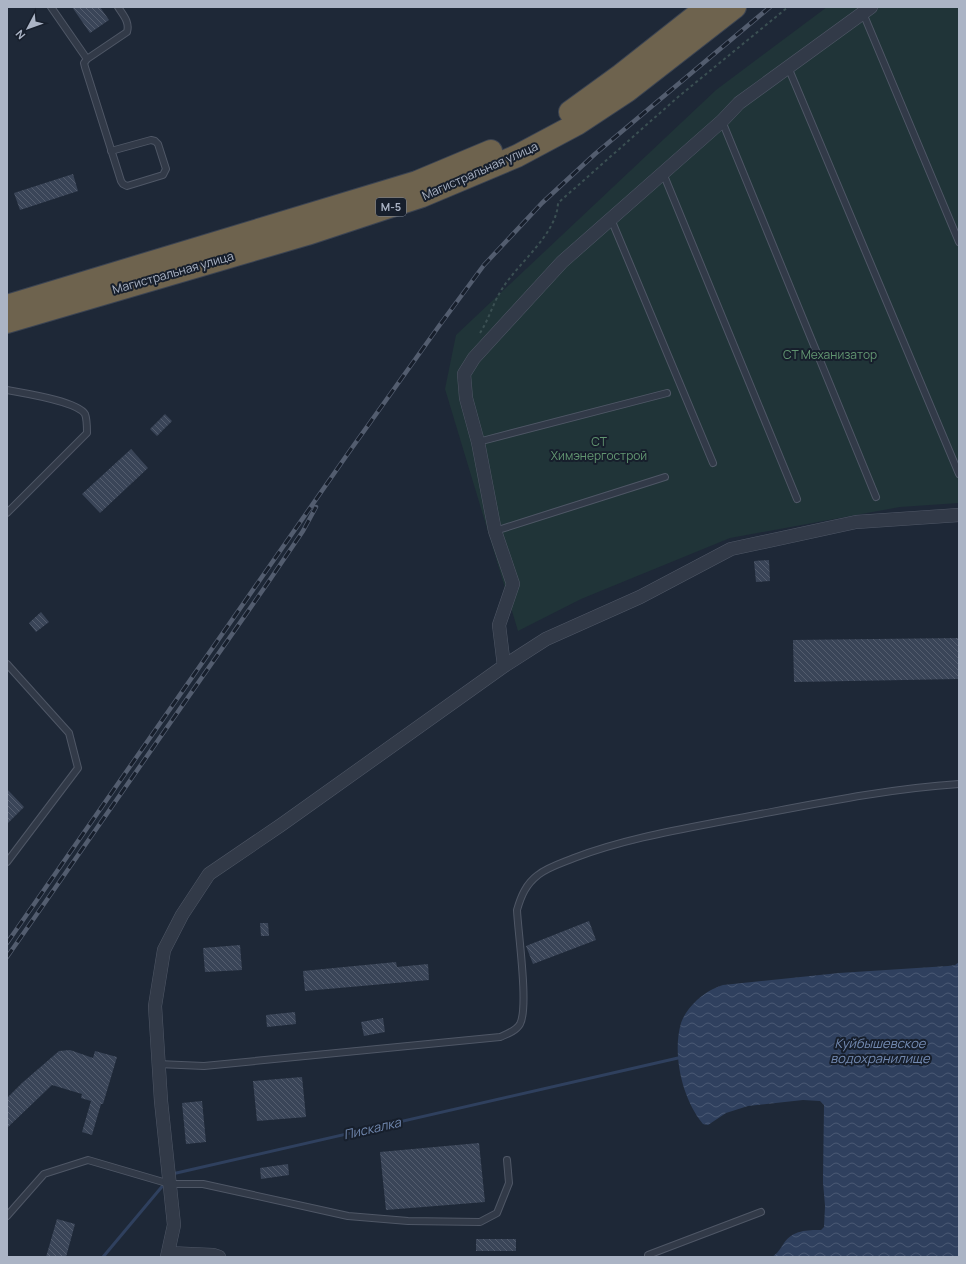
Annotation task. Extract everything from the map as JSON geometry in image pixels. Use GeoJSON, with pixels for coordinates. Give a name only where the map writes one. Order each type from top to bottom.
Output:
{"type":"FeatureCollection","features":[{"type":"Feature","properties":{"kind":"highway","name":"Магистральная улица"},"geometry":{"type":"LineString","coordinates":[[7,306],[417,182],[514,141],[570,111],[621,76],[707,7]]}},
{"type":"Feature","properties":{"kind":"highway","name":"Магистральная улица"},"geometry":{"type":"LineString","coordinates":[[7,322],[307,234],[422,196],[517,156],[577,124],[620,95],[735,7]]}},
{"type":"Feature","properties":{"kind":"street"},"geometry":{"type":"LineString","coordinates":[[504,666],[499,625],[513,584],[495,531],[478,442],[466,398],[464,374],[474,358],[562,262],[722,121],[739,103],[867,10]]}},
{"type":"Feature","properties":{"kind":"street"},"geometry":{"type":"LineString","coordinates":[[219,1257],[212,1255],[168,1255],[174,1225],[158,1064],[155,1006],[164,950],[182,915],[209,874],[281,825],[504,666],[546,639],[640,597],[731,549],[856,522],[959,515]]}},
{"type":"Feature","properties":{"kind":"lane"},"geometry":{"type":"LineString","coordinates":[[51,7],[87,59]]}},
{"type":"Feature","properties":{"kind":"lane"},"geometry":{"type":"LineString","coordinates":[[111,151],[151,140],[155,141],[158,144],[166,169],[165,173],[164,175],[127,186],[123,184],[111,151],[85,67],[84,63],[87,59],[126,32],[128,27],[127,21],[118,7]]}},
{"type":"Feature","properties":{"kind":"lane"},"geometry":{"type":"LineString","coordinates":[[867,10],[959,242]]}},
{"type":"Feature","properties":{"kind":"lane"},"geometry":{"type":"LineString","coordinates":[[788,67],[959,474]]}},
{"type":"Feature","properties":{"kind":"lane"},"geometry":{"type":"LineString","coordinates":[[722,121],[876,497]]}},
{"type":"Feature","properties":{"kind":"lane"},"geometry":{"type":"LineString","coordinates":[[663,173],[797,498]]}},
{"type":"Feature","properties":{"kind":"lane"},"geometry":{"type":"LineString","coordinates":[[611,218],[713,463]]}},
{"type":"Feature","properties":{"kind":"lane"},"geometry":{"type":"LineString","coordinates":[[7,390],[65,402],[80,409],[85,414],[87,433],[7,513]]}},
{"type":"Feature","properties":{"kind":"lane"},"geometry":{"type":"LineString","coordinates":[[478,442],[666,394]]}},
{"type":"Feature","properties":{"kind":"lane"},"geometry":{"type":"LineString","coordinates":[[495,531],[665,477]]}},
{"type":"Feature","properties":{"kind":"lane"},"geometry":{"type":"LineString","coordinates":[[7,664],[69,733],[78,768],[7,862]]}},
{"type":"Feature","properties":{"kind":"lane"},"geometry":{"type":"LineString","coordinates":[[158,1064],[204,1066],[500,1037],[510,1033],[520,1024],[524,1008],[517,910],[521,896],[527,885],[538,874],[555,865],[595,850],[665,832],[918,787],[959,784]]}},
{"type":"Feature","properties":{"kind":"lane"},"geometry":{"type":"LineString","coordinates":[[7,1216],[44,1174],[88,1160],[170,1184],[203,1184],[348,1216],[408,1221],[480,1222],[497,1213],[509,1183],[507,1160]]}},
{"type":"Feature","properties":{"kind":"lane"},"geometry":{"type":"LineString","coordinates":[[648,1257],[648,1255],[761,1212]]}},
{"type":"Feature","properties":{"kind":"path"},"geometry":{"type":"LineString","coordinates":[[478,335],[490,315],[500,291],[509,277],[526,260],[553,222],[557,212],[558,203],[678,97],[788,7]]}},
{"type":"Feature","properties":{"kind":"green space"},"geometry":{"type":"Polygon","coordinates":[[[827,7],[959,7],[959,503],[900,507],[730,538],[581,599],[518,631],[445,389],[456,335],[716,90],[827,7]]]}},
{"type":"Feature","properties":{"kind":"water","name":"Куйбышевское водохранилище"},"geometry":{"type":"Polygon","coordinates":[[[959,962],[959,1257],[772,1257],[792,1235],[806,1231],[821,1230],[824,1227],[824,1105],[820,1101],[803,1100],[748,1106],[726,1113],[708,1125],[703,1124],[689,1102],[684,1089],[678,1062],[678,1035],[681,1023],[686,1014],[694,1003],[703,995],[712,989],[723,985],[839,973],[948,966],[955,965],[959,962]]]}},
{"type":"Feature","properties":{"kind":"building"},"geometry":{"type":"Polygon","coordinates":[[[72,7],[100,7],[109,20],[90,33],[72,7]]]}},
{"type":"Feature","properties":{"kind":"building"},"geometry":{"type":"Polygon","coordinates":[[[73,174],[78,191],[20,210],[14,193],[73,174]]]}},
{"type":"Feature","properties":{"kind":"building"},"geometry":{"type":"Polygon","coordinates":[[[165,414],[172,421],[157,436],[150,429],[165,414]]]}},
{"type":"Feature","properties":{"kind":"building"},"geometry":{"type":"Polygon","coordinates":[[[131,449],[148,468],[100,513],[82,494],[131,449]]]}},
{"type":"Feature","properties":{"kind":"building"},"geometry":{"type":"Polygon","coordinates":[[[769,560],[770,581],[756,582],[754,561],[769,560]]]}},
{"type":"Feature","properties":{"kind":"building"},"geometry":{"type":"Polygon","coordinates":[[[41,612],[49,622],[36,632],[29,623],[41,612]]]}},
{"type":"Feature","properties":{"kind":"building"},"geometry":{"type":"Polygon","coordinates":[[[959,638],[959,679],[794,682],[793,640],[959,638]]]}},
{"type":"Feature","properties":{"kind":"building"},"geometry":{"type":"Polygon","coordinates":[[[7,789],[24,807],[7,824],[7,789]]]}},
{"type":"Feature","properties":{"kind":"building"},"geometry":{"type":"Polygon","coordinates":[[[589,921],[596,940],[533,964],[526,946],[589,921]]]}},
{"type":"Feature","properties":{"kind":"building"},"geometry":{"type":"Polygon","coordinates":[[[260,923],[268,923],[269,936],[261,936],[260,923]]]}},
{"type":"Feature","properties":{"kind":"building"},"geometry":{"type":"Polygon","coordinates":[[[240,945],[242,970],[205,972],[203,948],[240,945]]]}},
{"type":"Feature","properties":{"kind":"building"},"geometry":{"type":"Polygon","coordinates":[[[396,962],[397,967],[428,964],[429,980],[305,991],[303,971],[396,962]]]}},
{"type":"Feature","properties":{"kind":"building"},"geometry":{"type":"Polygon","coordinates":[[[295,1012],[296,1024],[267,1027],[266,1015],[295,1012]]]}},
{"type":"Feature","properties":{"kind":"building"},"geometry":{"type":"Polygon","coordinates":[[[383,1018],[385,1032],[364,1036],[361,1022],[383,1018]]]}},
{"type":"Feature","properties":{"kind":"building"},"geometry":{"type":"Polygon","coordinates":[[[70,1050],[93,1058],[95,1051],[117,1057],[92,1135],[82,1132],[91,1101],[81,1098],[82,1094],[52,1085],[7,1128],[7,1098],[59,1051],[70,1050]]]}},
{"type":"Feature","properties":{"kind":"building"},"geometry":{"type":"Polygon","coordinates":[[[302,1077],[306,1117],[257,1121],[253,1081],[302,1077]]]}},
{"type":"Feature","properties":{"kind":"building"},"geometry":{"type":"Polygon","coordinates":[[[202,1101],[206,1142],[186,1144],[182,1103],[202,1101]]]}},
{"type":"Feature","properties":{"kind":"building"},"geometry":{"type":"Polygon","coordinates":[[[479,1143],[485,1202],[386,1210],[380,1152],[479,1143]]]}},
{"type":"Feature","properties":{"kind":"building"},"geometry":{"type":"Polygon","coordinates":[[[288,1164],[289,1175],[261,1179],[260,1168],[288,1164]]]}},
{"type":"Feature","properties":{"kind":"building"},"geometry":{"type":"Polygon","coordinates":[[[57,1219],[75,1224],[66,1257],[46,1257],[57,1219]]]}},
{"type":"Feature","properties":{"kind":"building"},"geometry":{"type":"Polygon","coordinates":[[[476,1239],[516,1239],[516,1251],[476,1251],[476,1239]]]}},
{"type":"Feature","properties":{"kind":"waterway","name":"Пискалка"},"geometry":{"type":"LineString","coordinates":[[172,1174],[678,1058]]}},
{"type":"Feature","properties":{"kind":"waterway","name":"Пискалка"},"geometry":{"type":"LineString","coordinates":[[103,1257],[165,1183]]}},
{"type":"Feature","properties":{"kind":"railway"},"geometry":{"type":"LineString","coordinates":[[7,943],[349,452],[484,265],[542,203],[595,154],[770,7]]}},
{"type":"Feature","properties":{"kind":"railway"},"geometry":{"type":"LineString","coordinates":[[7,957],[267,584],[303,531],[316,507]]}},
{"type":"Feature","properties":{"kind":"park label","name":"СТ Механизатор"},"geometry":{"type":"Point","coordinates":[830,355]}},
{"type":"Feature","properties":{"kind":"park label","name":"СТ Химэнергострой"},"geometry":{"type":"Point","coordinates":[599,449]}}]}
